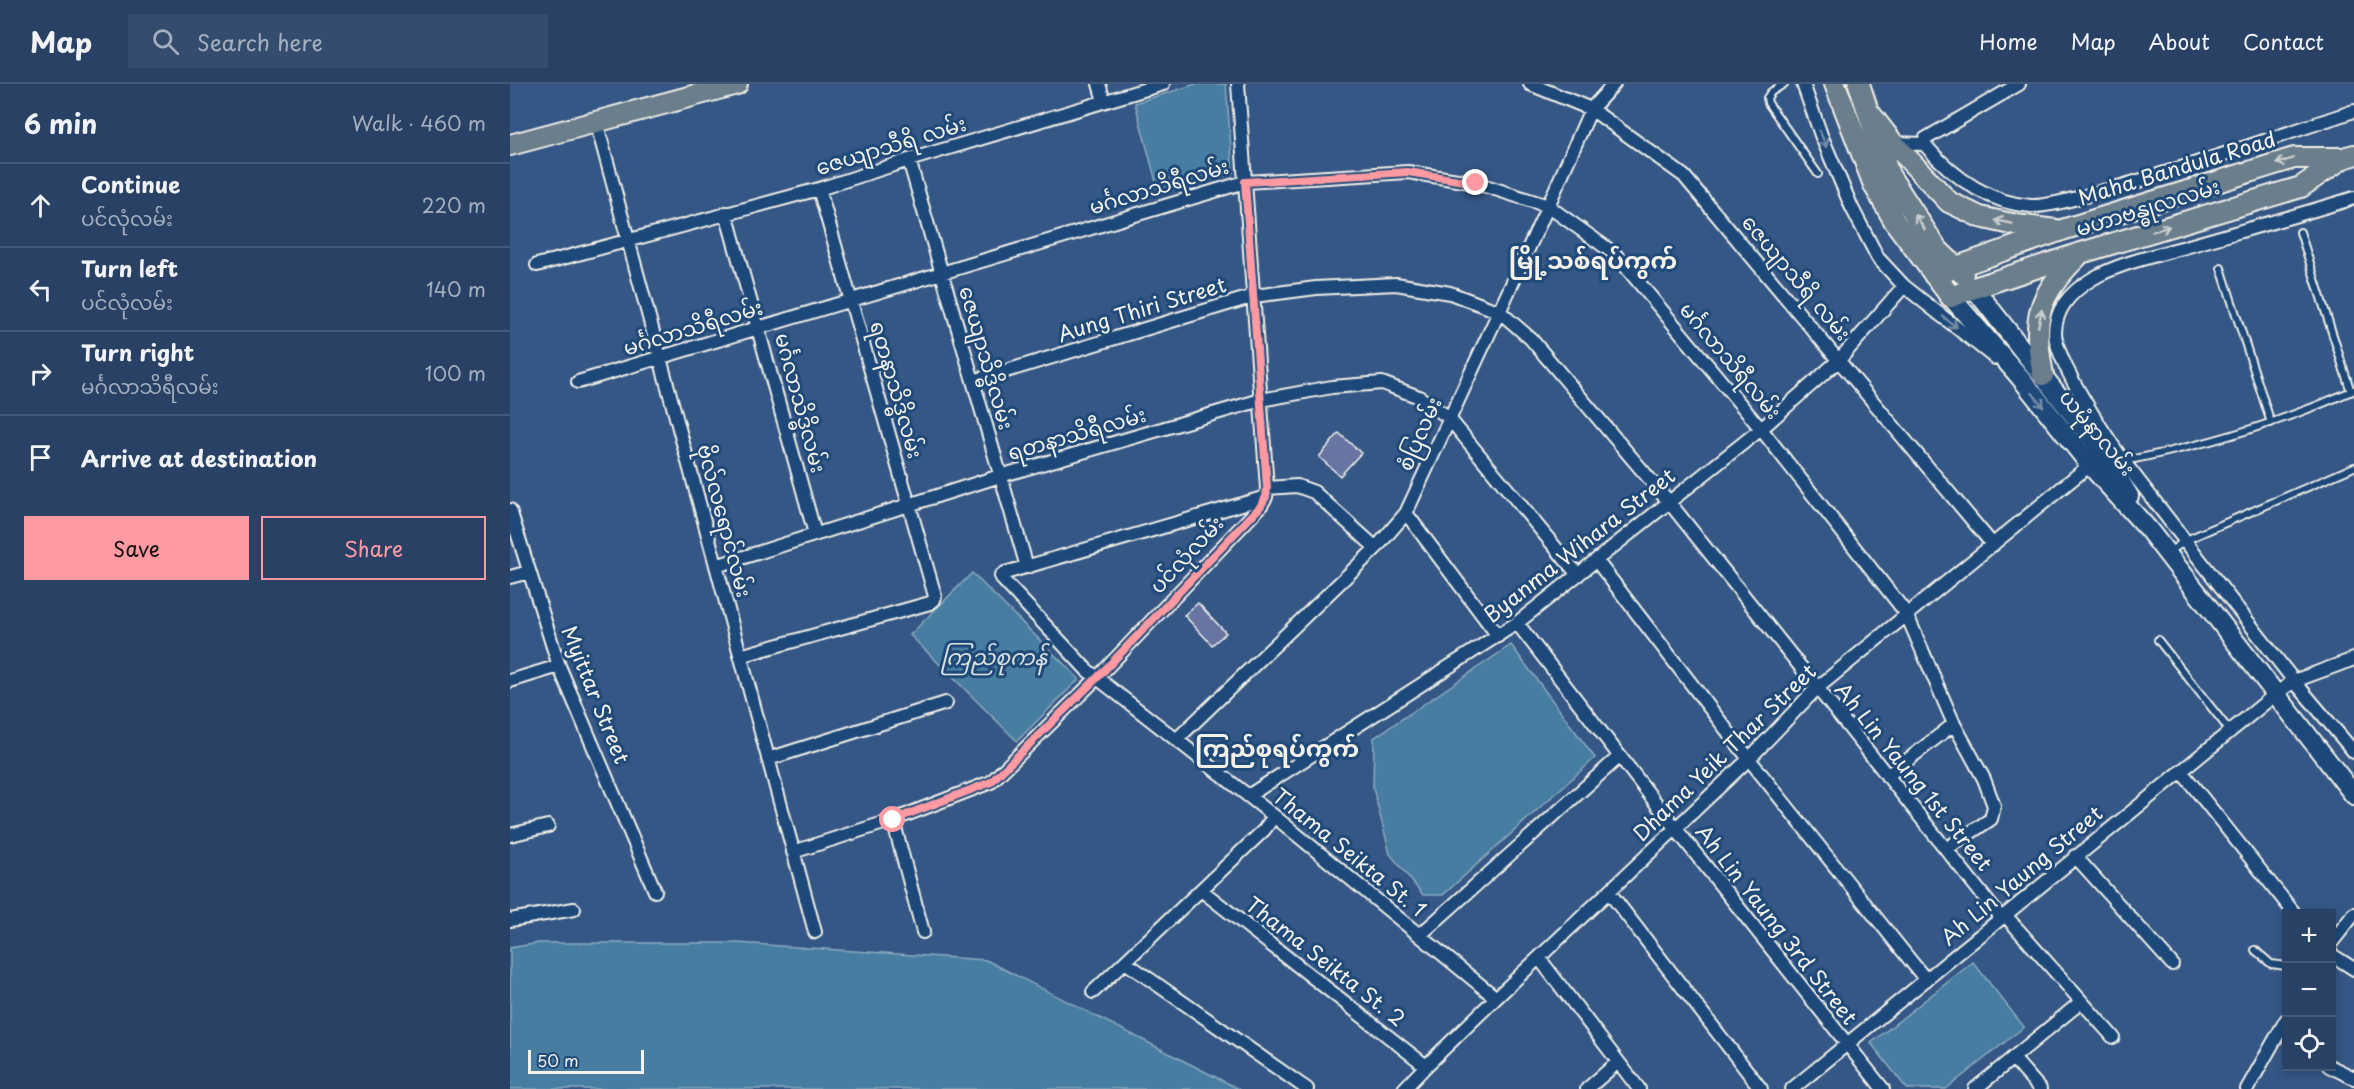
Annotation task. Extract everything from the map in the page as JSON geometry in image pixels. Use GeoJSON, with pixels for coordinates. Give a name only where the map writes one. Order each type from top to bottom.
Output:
{"type":"FeatureCollection","features":[{"type":"Feature","properties":{"kind":"main road","name":"ယမုံနာလမ်း"},"geometry":{"type":"LineString","coordinates":[[1835,84],[1874,185],[1895,222],[1951,297],[2019,376],[2102,455]]}},
{"type":"Feature","properties":{"kind":"main road"},"geometry":{"type":"LineString","coordinates":[[1859,84],[1889,174],[1937,249],[1957,267],[2043,375],[2102,455],[2148,529],[2354,795]]}},
{"type":"Feature","properties":{"kind":"main road"},"geometry":{"type":"LineString","coordinates":[[510,145],[725,86]]}},
{"type":"Feature","properties":{"kind":"main road","name":"Maha Bandula Road"},"geometry":{"type":"LineString","coordinates":[[1868,111],[1893,143],[1949,202],[1980,217],[2016,225],[2062,230]]}},
{"type":"Feature","properties":{"kind":"main road","name":"Maha Bandula Road"},"geometry":{"type":"LineString","coordinates":[[1934,275],[2062,230],[2294,158],[2349,157]]}},
{"type":"Feature","properties":{"kind":"main road","name":"မဟာဗန္ဓုလလမ်း"},"geometry":{"type":"LineString","coordinates":[[1951,297],[2105,245],[2301,187],[2349,157]]}},
{"type":"Feature","properties":{"kind":"main road"},"geometry":{"type":"LineString","coordinates":[[2043,375],[2037,341],[2042,307],[2055,278],[2081,253]]}},
{"type":"Feature","properties":{"kind":"street"},"geometry":{"type":"LineString","coordinates":[[1100,84],[1104,101]]}},
{"type":"Feature","properties":{"kind":"street","name":"ဇေယျာသီရိ လမ်း"},"geometry":{"type":"LineString","coordinates":[[537,265],[819,189],[1163,84]]}},
{"type":"Feature","properties":{"kind":"street"},"geometry":{"type":"LineString","coordinates":[[1238,84],[1266,492]]}},
{"type":"Feature","properties":{"kind":"street","name":"ဇေယျာသီရိ လမ်း"},"geometry":{"type":"LineString","coordinates":[[1530,84],[1591,109],[1684,176],[1993,545]]}},
{"type":"Feature","properties":{"kind":"street","name":"စံပြလမ်း"},"geometry":{"type":"LineString","coordinates":[[1176,740],[1376,548],[1406,513],[1591,109],[1614,84]]}},
{"type":"Feature","properties":{"kind":"street"},"geometry":{"type":"LineString","coordinates":[[1803,84],[1821,135],[1852,208],[1878,258],[1904,286],[2019,376]]}},
{"type":"Feature","properties":{"kind":"street"},"geometry":{"type":"LineString","coordinates":[[1924,144],[1925,139],[2019,84]]}},
{"type":"Feature","properties":{"kind":"street"},"geometry":{"type":"LineString","coordinates":[[1893,143],[1924,144],[1944,167],[1988,196],[2032,206],[2075,198],[2168,173],[2354,111]]}},
{"type":"Feature","properties":{"kind":"street","name":"ဗိုလ်လရောင်လမ်း"},"geometry":{"type":"LineString","coordinates":[[596,121],[815,932]]}},
{"type":"Feature","properties":{"kind":"street","name":"ဇေယျာသိဒ္ဓိလမ်း"},"geometry":{"type":"LineString","coordinates":[[909,160],[1027,567]]}},
{"type":"Feature","properties":{"kind":"street","name":"မင်္ဂလာသိရီလမ်း"},"geometry":{"type":"LineString","coordinates":[[578,382],[1245,182],[1408,172],[1476,183],[1548,206],[1615,254],[1761,429],[1906,613],[1954,724],[1984,779],[1994,806],[1991,819],[1946,849]]}},
{"type":"Feature","properties":{"kind":"street","name":"ရတနာသိဒ္ဓိလမ်း"},"geometry":{"type":"LineString","coordinates":[[740,656],[934,600],[935,596],[819,189]]}},
{"type":"Feature","properties":{"kind":"street"},"geometry":{"type":"LineString","coordinates":[[2354,198],[2139,260],[2093,278],[2068,298],[2057,320],[2056,342],[2082,394],[2102,455],[2124,462],[2294,681],[2354,752]]}},
{"type":"Feature","properties":{"kind":"street","name":"မင်္ဂလာသိဒ္ဓိလမ်း"},"geometry":{"type":"LineString","coordinates":[[726,213],[815,534]]}},
{"type":"Feature","properties":{"kind":"street","name":"Aung Thiri Street"},"geometry":{"type":"LineString","coordinates":[[973,381],[1254,296],[1316,288],[1396,284],[1449,293],[1500,312]]}},
{"type":"Feature","properties":{"kind":"street","name":"Byanma Wihara Street"},"geometry":{"type":"LineString","coordinates":[[1248,796],[1517,623],[1761,429],[1839,360],[1904,286]]}},
{"type":"Feature","properties":{"kind":"street","name":"Ah Lin Yaung 1st Street"},"geometry":{"type":"LineString","coordinates":[[1500,312],[1531,339],[1669,502],[1816,689],[2003,917],[2113,1037]]}},
{"type":"Feature","properties":{"kind":"street","name":"ရတနာသိရီလမ်း"},"geometry":{"type":"LineString","coordinates":[[716,566],[1000,476],[1261,400],[1332,387],[1382,383],[1419,397],[1448,417],[1578,575]]}},
{"type":"Feature","properties":{"kind":"street","name":"Dhama Yeik Thar Street"},"geometry":{"type":"LineString","coordinates":[[1404,1089],[1496,998],[1749,759],[1816,689],[1906,613],[2102,455]]}},
{"type":"Feature","properties":{"kind":"street"},"geometry":{"type":"LineString","coordinates":[[1027,567],[1266,492],[1297,486],[1314,492],[1376,548]]}},
{"type":"Feature","properties":{"kind":"street","name":"ပင်လုံလမ်း"},"geometry":{"type":"LineString","coordinates":[[793,852],[893,820],[991,782],[1098,677],[1260,507],[1266,492]]}},
{"type":"Feature","properties":{"kind":"street","name":"Myittar Street"},"geometry":{"type":"LineString","coordinates":[[510,510],[559,666],[655,891]]}},
{"type":"Feature","properties":{"kind":"street"},"geometry":{"type":"LineString","coordinates":[[1406,513],[1498,636]]}},
{"type":"Feature","properties":{"kind":"street"},"geometry":{"type":"LineString","coordinates":[[1596,560],[1749,759],[1926,980]]}},
{"type":"Feature","properties":{"kind":"street","name":"Thama Seikta St. 1"},"geometry":{"type":"LineString","coordinates":[[1027,567],[1005,573],[1001,576],[1002,580],[1087,669],[1274,816],[1496,998]]}},
{"type":"Feature","properties":{"kind":"street"},"geometry":{"type":"LineString","coordinates":[[510,578],[529,572]]}},
{"type":"Feature","properties":{"kind":"street","name":"Ah Lin Yaung 3rd Street"},"geometry":{"type":"LineString","coordinates":[[1517,623],[1676,829],[1882,1089]]}},
{"type":"Feature","properties":{"kind":"street","name":"Ah Lin Yaung Street"},"geometry":{"type":"LineString","coordinates":[[1792,1089],[2277,693],[2294,681],[2354,659]]}},
{"type":"Feature","properties":{"kind":"street"},"geometry":{"type":"LineString","coordinates":[[510,681],[559,666]]}},
{"type":"Feature","properties":{"kind":"street"},"geometry":{"type":"LineString","coordinates":[[768,759],[946,703]]}},
{"type":"Feature","properties":{"kind":"street"},"geometry":{"type":"LineString","coordinates":[[1887,776],[1954,724]]}},
{"type":"Feature","properties":{"kind":"street"},"geometry":{"type":"LineString","coordinates":[[1420,935],[1620,756]]}},
{"type":"Feature","properties":{"kind":"street"},"geometry":{"type":"LineString","coordinates":[[2181,771],[2291,909]]}},
{"type":"Feature","properties":{"kind":"street"},"geometry":{"type":"LineString","coordinates":[[1093,992],[1264,830],[1274,816]]}},
{"type":"Feature","properties":{"kind":"street"},"geometry":{"type":"LineString","coordinates":[[893,820],[923,932]]}},
{"type":"Feature","properties":{"kind":"street"},"geometry":{"type":"LineString","coordinates":[[510,834],[548,826]]}},
{"type":"Feature","properties":{"kind":"street"},"geometry":{"type":"LineString","coordinates":[[2075,856],[2172,964]]}},
{"type":"Feature","properties":{"kind":"street","name":"Thama Seikta St. 2"},"geometry":{"type":"LineString","coordinates":[[1201,890],[1426,1066]]}},
{"type":"Feature","properties":{"kind":"street"},"geometry":{"type":"LineString","coordinates":[[1609,892],[1761,1089]]}},
{"type":"Feature","properties":{"kind":"street"},"geometry":{"type":"LineString","coordinates":[[510,920],[574,909]]}},
{"type":"Feature","properties":{"kind":"street"},"geometry":{"type":"LineString","coordinates":[[2336,936],[2354,914]]}},
{"type":"Feature","properties":{"kind":"street"},"geometry":{"type":"LineString","coordinates":[[1539,958],[1638,1089]]}},
{"type":"Feature","properties":{"kind":"street"},"geometry":{"type":"LineString","coordinates":[[2336,959],[2354,969]]}},
{"type":"Feature","properties":{"kind":"street"},"geometry":{"type":"LineString","coordinates":[[1125,962],[1307,1089]]}},
{"type":"Feature","properties":{"kind":"street"},"geometry":{"type":"LineString","coordinates":[[1975,1089],[2081,1002]]}},
{"type":"Feature","properties":{"kind":"street"},"geometry":{"type":"LineString","coordinates":[[2247,1089],[2281,1043]]}},
{"type":"Feature","properties":{"kind":"street"},"geometry":{"type":"LineString","coordinates":[[2013,1058],[2040,1089]]}},
{"type":"Feature","properties":{"kind":"street"},"geometry":{"type":"LineString","coordinates":[[1587,1089],[1618,1062]]}},
{"type":"Feature","properties":{"kind":"street"},"geometry":{"type":"LineString","coordinates":[[2336,1069],[2354,1078]]}},
{"type":"Feature","properties":{"kind":"lane"},"geometry":{"type":"LineString","coordinates":[[1784,84],[1771,92],[1767,98],[1768,103],[1818,174]]}},
{"type":"Feature","properties":{"kind":"lane"},"geometry":{"type":"LineString","coordinates":[[2124,462],[2185,449],[2271,423],[2352,391],[2300,232]]}},
{"type":"Feature","properties":{"kind":"lane"},"geometry":{"type":"LineString","coordinates":[[2221,268],[2271,423]]}},
{"type":"Feature","properties":{"kind":"lane"},"geometry":{"type":"LineString","coordinates":[[2168,554],[2186,540],[2354,467]]}},
{"type":"Feature","properties":{"kind":"lane"},"geometry":{"type":"LineString","coordinates":[[2158,640],[2229,732]]}},
{"type":"Feature","properties":{"kind":"lane"},"geometry":{"type":"LineString","coordinates":[[2255,950],[2271,964],[2282,965]]}},
{"type":"Feature","properties":{"kind":"water"},"geometry":{"type":"Polygon","coordinates":[[[1196,84],[1226,84],[1233,173],[1159,193],[1135,103],[1196,84]]]}},
{"type":"Feature","properties":{"kind":"water","name":"ကြည်စုကန်"},"geometry":{"type":"Polygon","coordinates":[[[972,573],[1079,679],[1017,741],[910,635],[972,573]]]}},
{"type":"Feature","properties":{"kind":"water"},"geometry":{"type":"Polygon","coordinates":[[[1511,645],[1595,758],[1443,895],[1423,895],[1390,854],[1373,788],[1374,738],[1511,645]]]}},
{"type":"Feature","properties":{"kind":"water"},"geometry":{"type":"Polygon","coordinates":[[[539,943],[737,943],[986,960],[1239,1089],[510,1089],[510,948],[539,943]]]}},
{"type":"Feature","properties":{"kind":"water"},"geometry":{"type":"Polygon","coordinates":[[[1973,962],[2024,1027],[1946,1089],[1907,1089],[1871,1043],[1973,962]]]}},
{"type":"Feature","properties":{"kind":"building"},"geometry":{"type":"Polygon","coordinates":[[[1339,433],[1361,453],[1340,476],[1319,457],[1339,433]]]}},
{"type":"Feature","properties":{"kind":"building"},"geometry":{"type":"Polygon","coordinates":[[[1198,603],[1226,633],[1212,645],[1184,615],[1198,603]]]}},
{"type":"Feature","properties":{"kind":"district","name":"မြို့သစ်ရပ်ကွက်"},"geometry":{"type":"Point","coordinates":[1593,261]}},
{"type":"Feature","properties":{"kind":"district","name":"ကြည်စုရပ်ကွက်"},"geometry":{"type":"Point","coordinates":[1277,749]}},
{"type":"Feature","properties":{"kind":"route"},"geometry":{"type":"LineString","coordinates":[[893,820],[991,782],[1098,677],[1260,507],[1266,497],[1245,182],[1408,172],[1476,183]]}}]}
